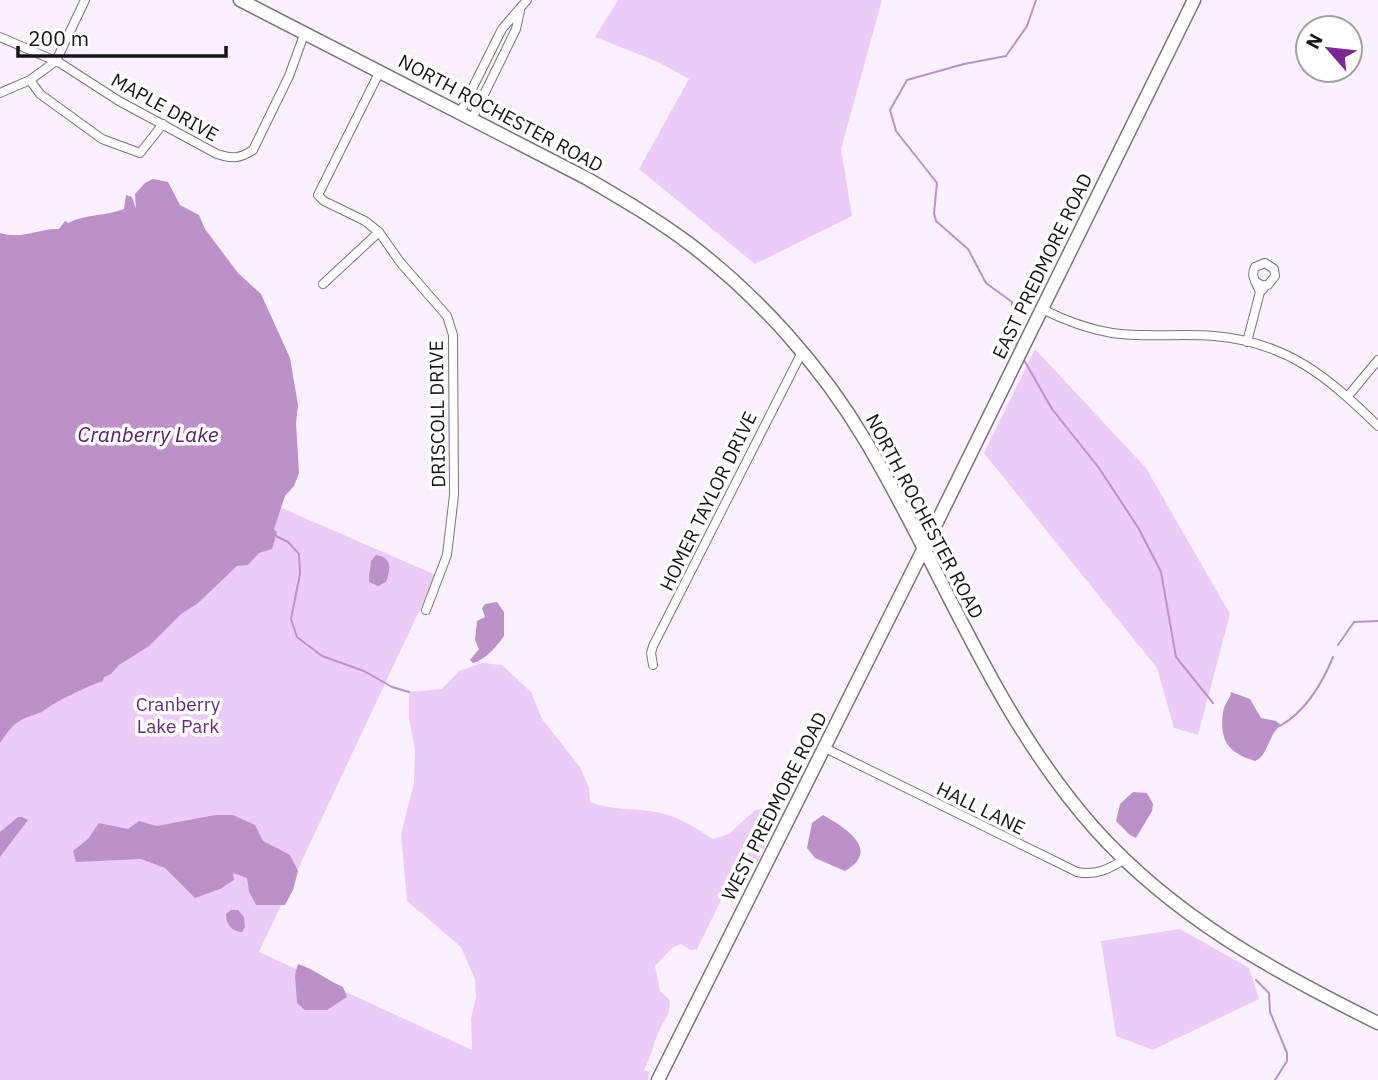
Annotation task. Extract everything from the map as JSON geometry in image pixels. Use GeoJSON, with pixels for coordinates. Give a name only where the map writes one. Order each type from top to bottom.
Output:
{"type":"FeatureCollection","features":[{"type":"Feature","properties":{"kind":"main road","name":"NORTH ROCHESTER ROAD"},"geometry":{"type":"LineString","coordinates":[[240,0],[586,178],[673,232],[746,293],[828,386],[864,438],[903,506],[991,682],[1029,744],[1096,829],[1159,890],[1238,949],[1275,971],[1378,1023]]}},
{"type":"Feature","properties":{"kind":"main road","name":"EAST PREDMORE ROAD"},"geometry":{"type":"LineString","coordinates":[[924,549],[1194,0]]}},
{"type":"Feature","properties":{"kind":"main road","name":"WEST PREDMORE ROAD"},"geometry":{"type":"LineString","coordinates":[[658,1080],[924,549]]}},
{"type":"Feature","properties":{"kind":"street"},"geometry":{"type":"LineString","coordinates":[[0,93],[30,80],[56,61],[85,0]]}},
{"type":"Feature","properties":{"kind":"street"},"geometry":{"type":"LineString","coordinates":[[466,116],[516,29],[520,11],[527,0]]}},
{"type":"Feature","properties":{"kind":"street"},"geometry":{"type":"LineString","coordinates":[[466,116],[502,29],[508,20],[520,11]]}},
{"type":"Feature","properties":{"kind":"street","name":"MAPLE DRIVE"},"geometry":{"type":"LineString","coordinates":[[0,37],[56,61],[119,101],[217,154],[233,159],[253,149],[289,76],[304,32]]}},
{"type":"Feature","properties":{"kind":"street","name":"DRISCOLL DRIVE"},"geometry":{"type":"LineString","coordinates":[[380,71],[318,195],[324,201],[365,221],[379,232],[400,262],[447,316],[453,334],[454,495],[447,555],[426,610]]}},
{"type":"Feature","properties":{"kind":"street"},"geometry":{"type":"LineString","coordinates":[[30,80],[40,94],[102,139],[140,153],[163,124]]}},
{"type":"Feature","properties":{"kind":"street"},"geometry":{"type":"LineString","coordinates":[[323,284],[379,232]]}},
{"type":"Feature","properties":{"kind":"street"},"geometry":{"type":"LineString","coordinates":[[1247,342],[1260,292],[1274,280],[1276,273],[1272,266],[1265,263],[1255,267],[1253,274],[1260,292]]}},
{"type":"Feature","properties":{"kind":"street"},"geometry":{"type":"LineString","coordinates":[[1255,281],[1268,285]]}},
{"type":"Feature","properties":{"kind":"street"},"geometry":{"type":"LineString","coordinates":[[1042,309],[1073,323],[1112,333],[1213,336],[1247,342],[1283,354],[1312,367],[1348,396],[1378,426]]}},
{"type":"Feature","properties":{"kind":"street","name":"HOMER TAYLOR DRIVE"},"geometry":{"type":"LineString","coordinates":[[653,665],[653,646],[801,354]]}},
{"type":"Feature","properties":{"kind":"street"},"geometry":{"type":"LineString","coordinates":[[1348,396],[1378,360]]}},
{"type":"Feature","properties":{"kind":"street","name":"HALL LANE"},"geometry":{"type":"LineString","coordinates":[[825,748],[1077,872],[1088,875],[1104,872],[1125,859]]}},
{"type":"Feature","properties":{"kind":"green space"},"geometry":{"type":"Polygon","coordinates":[[[618,0],[882,0],[841,149],[852,216],[755,264],[639,169],[689,79],[658,62],[595,37],[618,0]]]}},
{"type":"Feature","properties":{"kind":"green space"},"geometry":{"type":"Polygon","coordinates":[[[1035,349],[1146,468],[1230,614],[1198,735],[1174,728],[1157,668],[984,453],[1035,349]]]}},
{"type":"Feature","properties":{"kind":"green space","name":"Cranberry Lake Park"},"geometry":{"type":"Polygon","coordinates":[[[120,438],[436,575],[259,952],[472,1050],[471,1019],[476,997],[475,979],[461,947],[407,901],[401,834],[414,783],[415,749],[409,718],[409,692],[442,689],[459,671],[482,663],[502,665],[531,692],[542,719],[580,767],[589,788],[590,802],[667,815],[713,839],[729,834],[755,810],[774,807],[777,818],[757,864],[727,888],[697,949],[690,950],[681,944],[672,948],[655,966],[660,991],[669,999],[669,1009],[644,1070],[650,1072],[648,1080],[0,1080],[0,683],[120,438]]]}},
{"type":"Feature","properties":{"kind":"green space"},"geometry":{"type":"Polygon","coordinates":[[[1180,929],[1249,968],[1259,999],[1153,1050],[1116,1036],[1101,941],[1180,929]]]}},
{"type":"Feature","properties":{"kind":"water","name":"Cranberry Lake"},"geometry":{"type":"Polygon","coordinates":[[[153,179],[168,182],[180,205],[199,215],[205,229],[238,273],[261,294],[290,358],[298,405],[296,423],[299,473],[294,486],[285,496],[274,529],[277,532],[272,549],[259,553],[248,565],[237,566],[197,604],[181,614],[149,646],[119,665],[104,677],[103,681],[21,720],[0,743],[0,233],[24,235],[59,229],[65,221],[68,223],[124,209],[126,195],[132,197],[136,209],[135,194],[153,179]]]}},
{"type":"Feature","properties":{"kind":"water"},"geometry":{"type":"Polygon","coordinates":[[[376,555],[385,558],[389,564],[386,582],[378,586],[369,582],[371,561],[376,555]]]}},
{"type":"Feature","properties":{"kind":"water"},"geometry":{"type":"Polygon","coordinates":[[[497,602],[504,612],[504,636],[486,656],[473,663],[470,660],[479,649],[475,640],[477,621],[485,617],[482,608],[485,604],[497,602]]]}},
{"type":"Feature","properties":{"kind":"water"},"geometry":{"type":"Polygon","coordinates":[[[1231,692],[1250,699],[1261,718],[1276,721],[1281,725],[1276,729],[1263,754],[1255,761],[1238,754],[1224,738],[1223,712],[1231,692]]]}},
{"type":"Feature","properties":{"kind":"water"},"geometry":{"type":"Polygon","coordinates":[[[1133,792],[1147,793],[1153,804],[1152,811],[1136,838],[1116,821],[1120,804],[1133,792]]]}},
{"type":"Feature","properties":{"kind":"water"},"geometry":{"type":"Polygon","coordinates":[[[215,815],[233,815],[255,825],[263,841],[290,855],[298,871],[293,890],[285,905],[256,905],[249,892],[247,878],[233,873],[234,880],[220,889],[195,898],[165,868],[141,859],[76,862],[73,851],[88,839],[99,823],[128,829],[139,821],[157,826],[215,815]]]}},
{"type":"Feature","properties":{"kind":"water"},"geometry":{"type":"Polygon","coordinates":[[[823,815],[840,825],[860,847],[856,863],[845,871],[815,858],[807,848],[812,823],[823,815]]]}},
{"type":"Feature","properties":{"kind":"water"},"geometry":{"type":"Polygon","coordinates":[[[18,817],[28,820],[0,857],[0,832],[18,817]]]}},
{"type":"Feature","properties":{"kind":"water"},"geometry":{"type":"Polygon","coordinates":[[[231,910],[238,910],[244,917],[245,927],[242,932],[235,931],[228,924],[226,914],[231,910]]]}},
{"type":"Feature","properties":{"kind":"water"},"geometry":{"type":"Polygon","coordinates":[[[298,964],[343,987],[347,997],[327,1010],[305,1010],[297,1003],[295,975],[298,964]]]}},
{"type":"Feature","properties":{"kind":"waterway"},"geometry":{"type":"LineString","coordinates":[[1017,347],[1013,334],[1012,302],[986,283],[968,249],[936,221],[934,213],[937,183],[896,131],[890,110],[907,80],[964,64],[1006,56],[1027,26],[1036,0]]}},
{"type":"Feature","properties":{"kind":"waterway"},"geometry":{"type":"LineString","coordinates":[[1024,360],[1052,409],[1099,468],[1139,529],[1161,572],[1176,657],[1213,703]]}},
{"type":"Feature","properties":{"kind":"waterway"},"geometry":{"type":"LineString","coordinates":[[276,536],[288,542],[299,554],[300,574],[291,619],[297,637],[322,656],[364,671],[392,687],[409,692]]}},
{"type":"Feature","properties":{"kind":"waterway"},"geometry":{"type":"LineString","coordinates":[[1338,645],[1354,622],[1378,621]]}},
{"type":"Feature","properties":{"kind":"waterway"},"geometry":{"type":"LineString","coordinates":[[1280,726],[1298,713],[1312,696],[1333,657]]}},
{"type":"Feature","properties":{"kind":"waterway"},"geometry":{"type":"LineString","coordinates":[[1256,980],[1269,993],[1270,1012],[1287,1053],[1287,1061],[1275,1080]]}}]}
